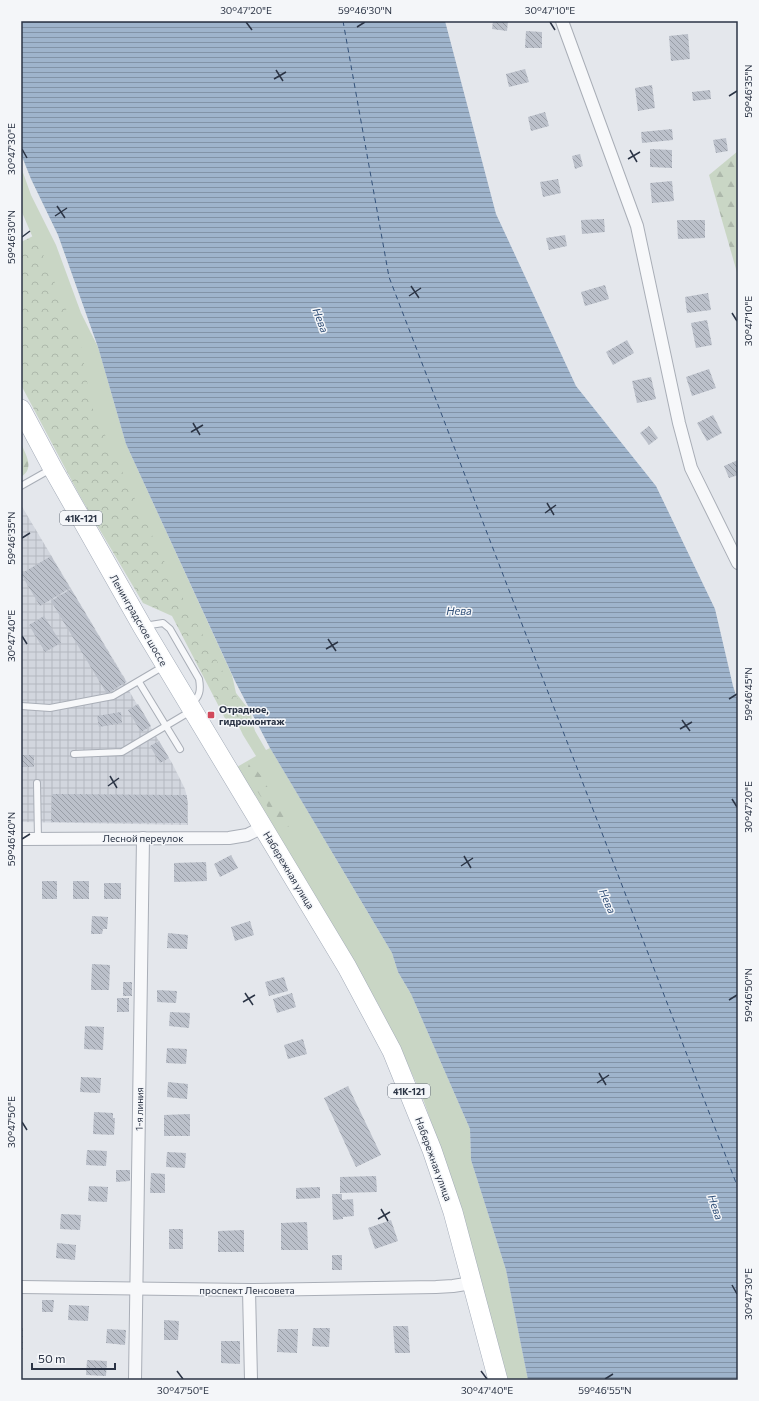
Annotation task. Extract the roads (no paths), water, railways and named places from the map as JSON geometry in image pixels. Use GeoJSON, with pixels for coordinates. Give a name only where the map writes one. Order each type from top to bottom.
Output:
{"type":"FeatureCollection","features":[{"type":"Feature","properties":{"kind":"main road","name":"Ленинградское шоссе"},"geometry":{"type":"LineString","coordinates":[[21,409],[53,469],[142,626],[263,827]]}},
{"type":"Feature","properties":{"kind":"main road","name":"Набережная улица"},"geometry":{"type":"LineString","coordinates":[[263,827],[350,973],[392,1051],[432,1150],[453,1212],[498,1380]]}},
{"type":"Feature","properties":{"kind":"street"},"geometry":{"type":"LineString","coordinates":[[562,21],[637,226],[679,423],[691,468],[738,563]]}},
{"type":"Feature","properties":{"kind":"street","name":"Лесной переулок"},"geometry":{"type":"LineString","coordinates":[[21,839],[229,838],[247,835],[263,827]]}},
{"type":"Feature","properties":{"kind":"street","name":"1-я линия"},"geometry":{"type":"LineString","coordinates":[[135,1380],[143,838]]}},
{"type":"Feature","properties":{"kind":"street","name":"проспект Ленсовета"},"geometry":{"type":"LineString","coordinates":[[21,1287],[249,1290],[436,1287],[472,1283]]}},
{"type":"Feature","properties":{"kind":"street"},"geometry":{"type":"LineString","coordinates":[[249,1290],[251,1380]]}},
{"type":"Feature","properties":{"kind":"lane"},"geometry":{"type":"LineString","coordinates":[[21,486],[53,469]]}},
{"type":"Feature","properties":{"kind":"lane"},"geometry":{"type":"LineString","coordinates":[[74,754],[122,752],[167,726],[192,708],[198,699],[201,687],[199,679],[170,629],[163,623],[142,626]]}},
{"type":"Feature","properties":{"kind":"lane"},"geometry":{"type":"LineString","coordinates":[[21,706],[50,708],[113,696],[166,665]]}},
{"type":"Feature","properties":{"kind":"lane"},"geometry":{"type":"LineString","coordinates":[[139,682],[180,748]]}},
{"type":"Feature","properties":{"kind":"lane"},"geometry":{"type":"LineString","coordinates":[[37,783],[38,839]]}},
{"type":"Feature","properties":{"kind":"water","name":"Нева"},"geometry":{"type":"Polygon","coordinates":[[[21,21],[445,21],[496,214],[576,386],[656,486],[715,609],[733,686],[738,701],[738,1380],[528,1380],[506,1270],[471,1160],[470,1129],[411,994],[398,972],[392,953],[270,748],[235,681],[126,444],[98,347],[58,235],[31,179],[21,154],[21,21]]]}},
{"type":"Feature","properties":{"kind":"place","name":"Отрадное, гидромонтаж"},"geometry":{"type":"Point","coordinates":[211,715]}}]}
